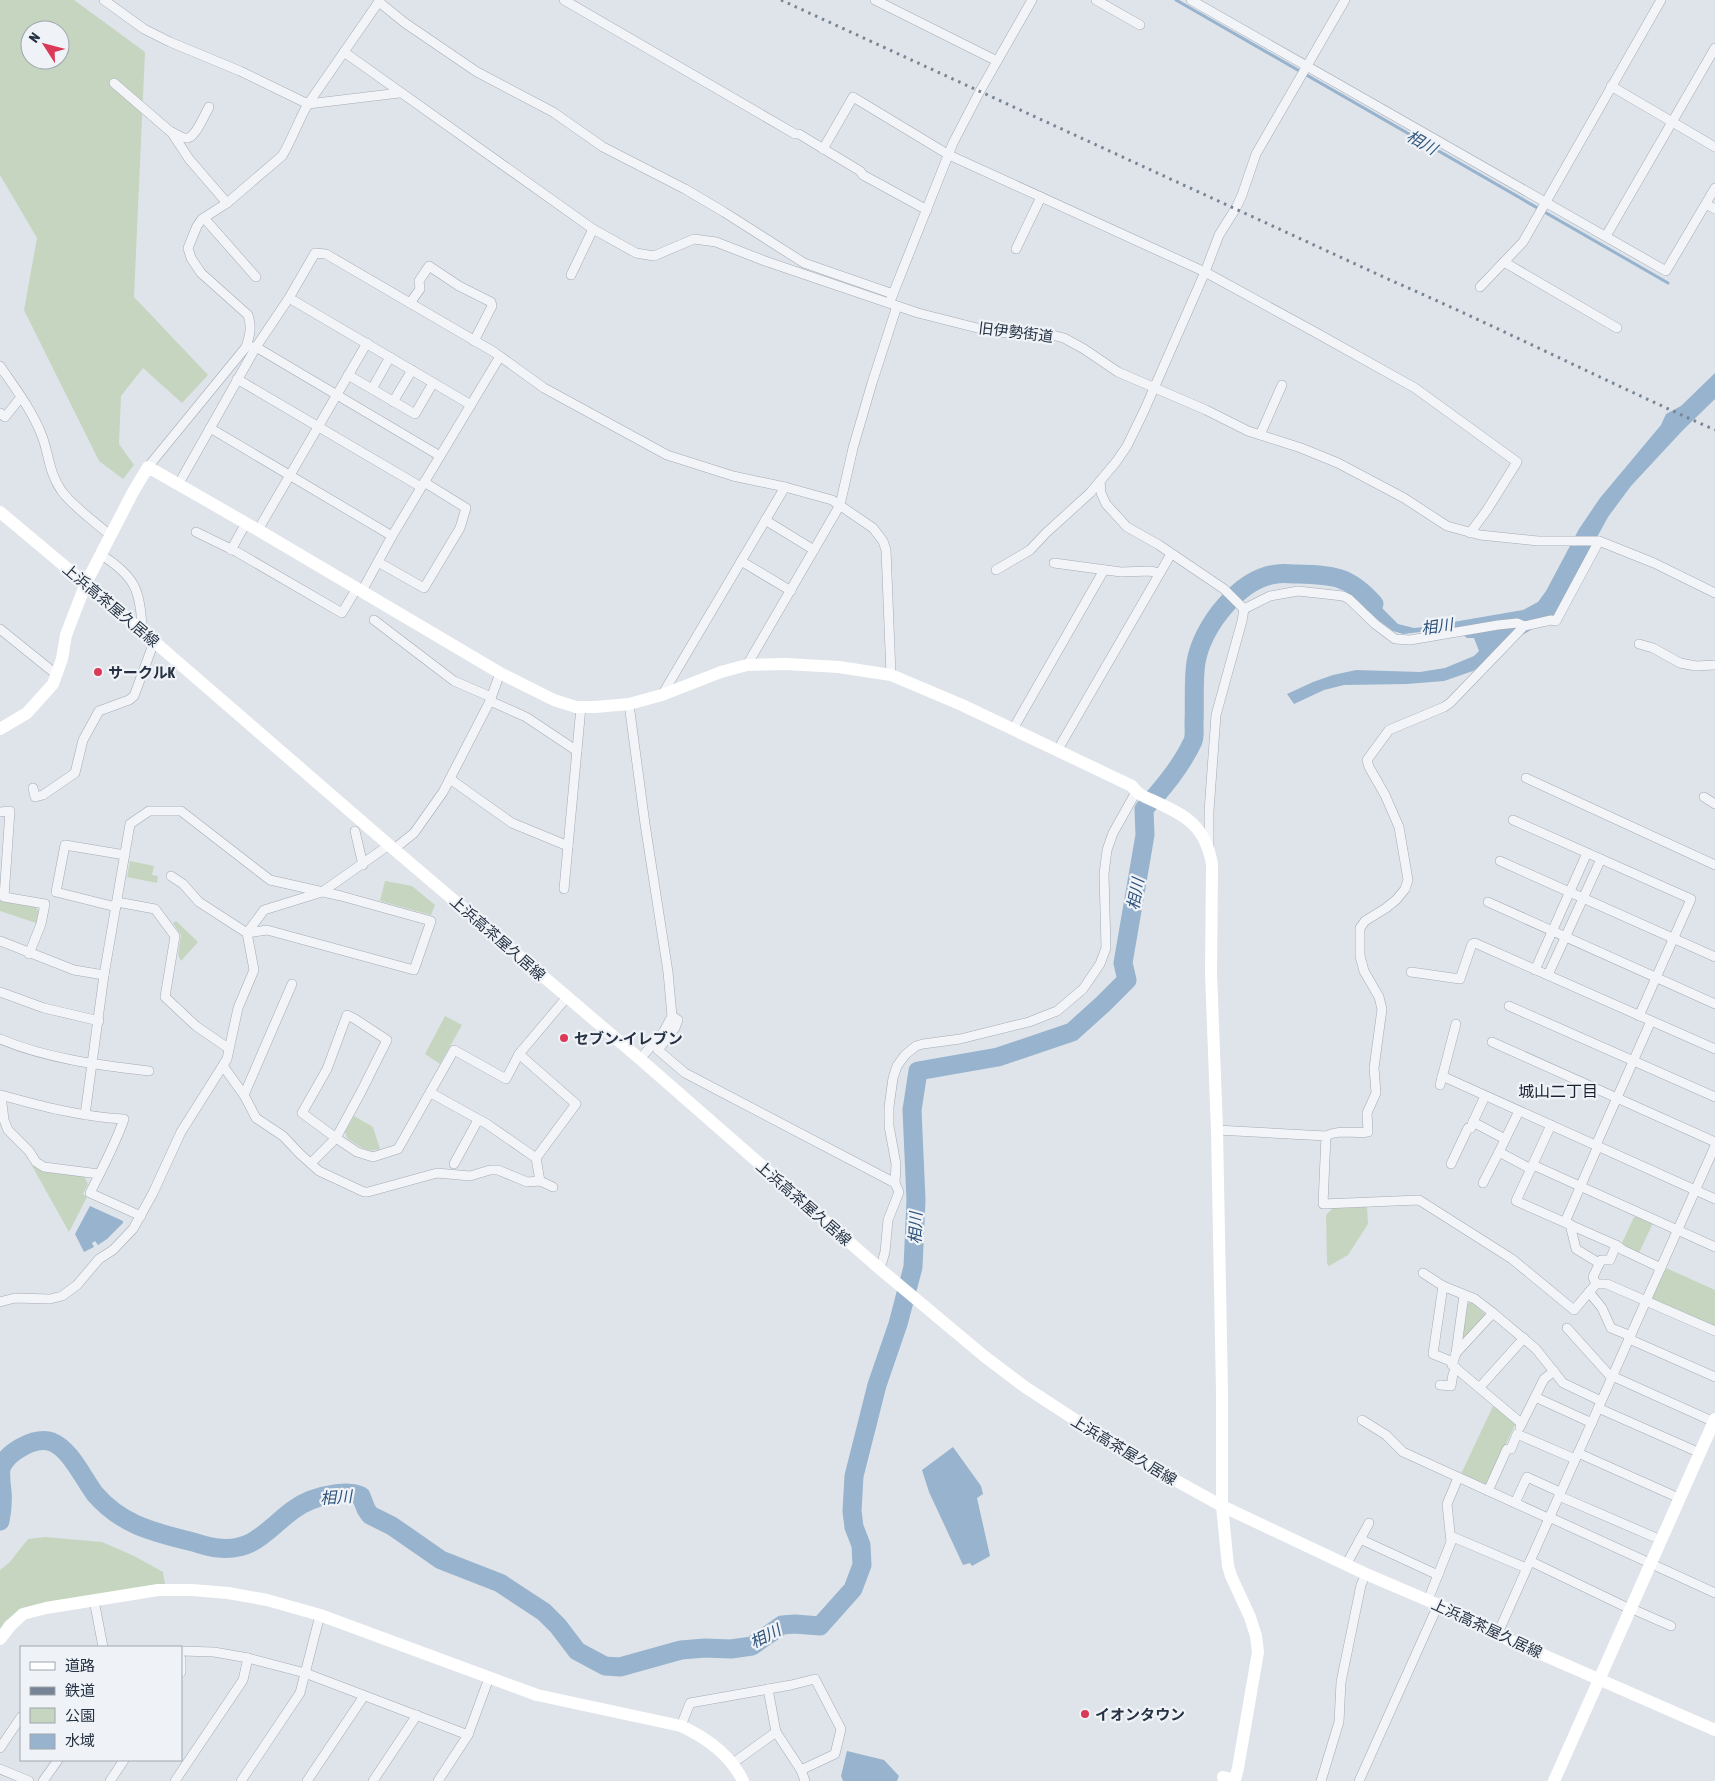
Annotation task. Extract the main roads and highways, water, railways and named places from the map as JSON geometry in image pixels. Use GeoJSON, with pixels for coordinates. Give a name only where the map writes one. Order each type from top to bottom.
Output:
{"type":"FeatureCollection","features":[{"type":"Feature","properties":{"kind":"water"},"geometry":{"type":"Polygon","coordinates":[[[1715,373],[1715,399],[1631,486],[1608,517],[1554,616],[1524,634],[1473,671],[1444,681],[1407,684],[1344,685],[1324,690],[1294,704],[1287,694],[1333,675],[1356,670],[1420,672],[1445,668],[1474,656],[1479,651],[1474,638],[1467,638],[1455,628],[1403,634],[1393,631],[1374,617],[1351,590],[1315,571],[1364,590],[1398,624],[1414,628],[1523,610],[1538,602],[1546,591],[1579,529],[1600,498],[1661,425],[1666,414],[1681,406],[1715,373]]]}},
{"type":"Feature","properties":{"kind":"water"},"geometry":{"type":"Polygon","coordinates":[[[90,1206],[123,1221],[123,1223],[107,1239],[98,1245],[95,1241],[92,1243],[94,1247],[84,1252],[75,1234],[90,1206]]]}},
{"type":"Feature","properties":{"kind":"water"},"geometry":{"type":"Polygon","coordinates":[[[953,1447],[981,1486],[983,1494],[977,1498],[990,1556],[972,1566],[970,1563],[963,1565],[929,1492],[922,1470],[953,1447]]]}},
{"type":"Feature","properties":{"kind":"water"},"geometry":{"type":"Polygon","coordinates":[[[847,1751],[884,1760],[899,1776],[897,1781],[843,1781],[841,1776],[847,1751]]]}},
{"type":"Feature","properties":{"kind":"waterway","name":"相川"},"geometry":{"type":"LineString","coordinates":[[1176,0],[1668,283]]}},
{"type":"Feature","properties":{"kind":"waterway","name":"相川"},"geometry":{"type":"LineString","coordinates":[[0,1521],[2,1510],[1,1468],[4,1462],[22,1447],[30,1443],[45,1441],[52,1442],[65,1451],[95,1494],[125,1519],[159,1533],[214,1547],[230,1548],[251,1543],[293,1510],[313,1499],[348,1493],[361,1496],[370,1515],[392,1526],[441,1560],[500,1583],[544,1612],[558,1626],[577,1651],[605,1666],[620,1667],[681,1650],[705,1648],[731,1649],[752,1646],[782,1625],[820,1626],[853,1589],[862,1565],[861,1545],[854,1527],[852,1511],[854,1476],[877,1385],[898,1324],[913,1267],[916,1200],[912,1110],[918,1071],[998,1057],[1072,1032],[1127,980],[1123,963],[1145,835],[1144,809],[1177,769],[1193,741],[1196,662],[1206,634],[1225,606],[1250,584],[1263,577],[1277,574],[1320,575],[1339,578],[1356,587],[1374,604]]}},
{"type":"Feature","properties":{"kind":"railway"},"geometry":{"type":"LineString","coordinates":[[781,0],[1715,430]]}},
{"type":"Feature","properties":{"kind":"place","name":"サークルK"},"geometry":{"type":"Point","coordinates":[98,672]}},
{"type":"Feature","properties":{"kind":"place","name":"セブン-イレブン"},"geometry":{"type":"Point","coordinates":[564,1038]}},
{"type":"Feature","properties":{"kind":"place","name":"イオンタウン"},"geometry":{"type":"Point","coordinates":[1085,1714]}},
{"type":"Feature","properties":{"kind":"district","name":"城山二丁目"},"geometry":{"type":"Point","coordinates":[1558,1091]}}]}
